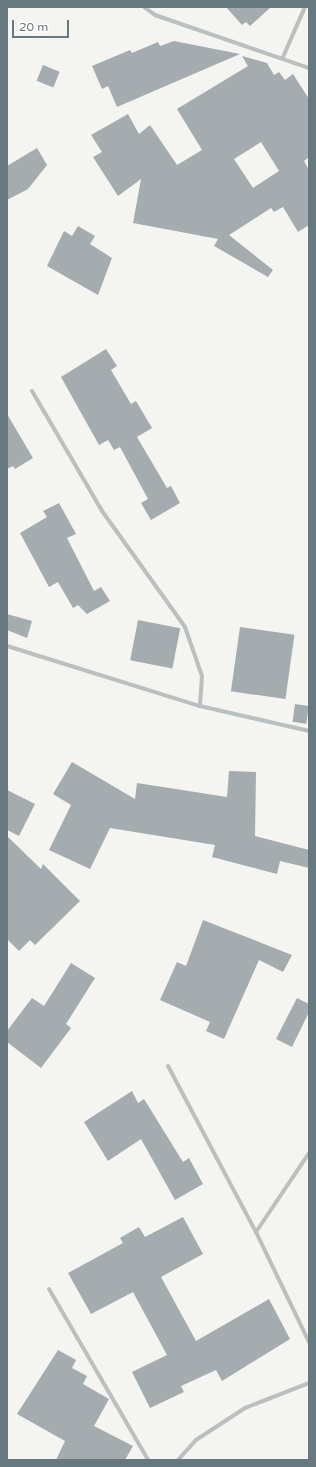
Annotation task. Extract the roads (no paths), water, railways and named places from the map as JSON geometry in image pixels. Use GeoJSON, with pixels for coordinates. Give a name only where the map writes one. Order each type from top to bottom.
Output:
{"type":"FeatureCollection","features":[{"type":"Feature","properties":{"kind":"street"},"geometry":{"type":"LineString","coordinates":[[144,7],[155,15],[283,57],[309,68]]}},
{"type":"Feature","properties":{"kind":"street"},"geometry":{"type":"LineString","coordinates":[[283,57],[305,7]]}},
{"type":"Feature","properties":{"kind":"street"},"geometry":{"type":"LineString","coordinates":[[32,391],[102,511],[185,627],[202,676],[200,706]]}},
{"type":"Feature","properties":{"kind":"street"},"geometry":{"type":"LineString","coordinates":[[7,646],[200,706],[309,732]]}},
{"type":"Feature","properties":{"kind":"street"},"geometry":{"type":"LineString","coordinates":[[168,1066],[256,1232],[309,1342]]}},
{"type":"Feature","properties":{"kind":"street"},"geometry":{"type":"LineString","coordinates":[[256,1232],[309,1153]]}},
{"type":"Feature","properties":{"kind":"street"},"geometry":{"type":"LineString","coordinates":[[49,1290],[148,1460]]}},
{"type":"Feature","properties":{"kind":"street"},"geometry":{"type":"LineString","coordinates":[[178,1460],[196,1440],[245,1408],[309,1383]]}}]}
